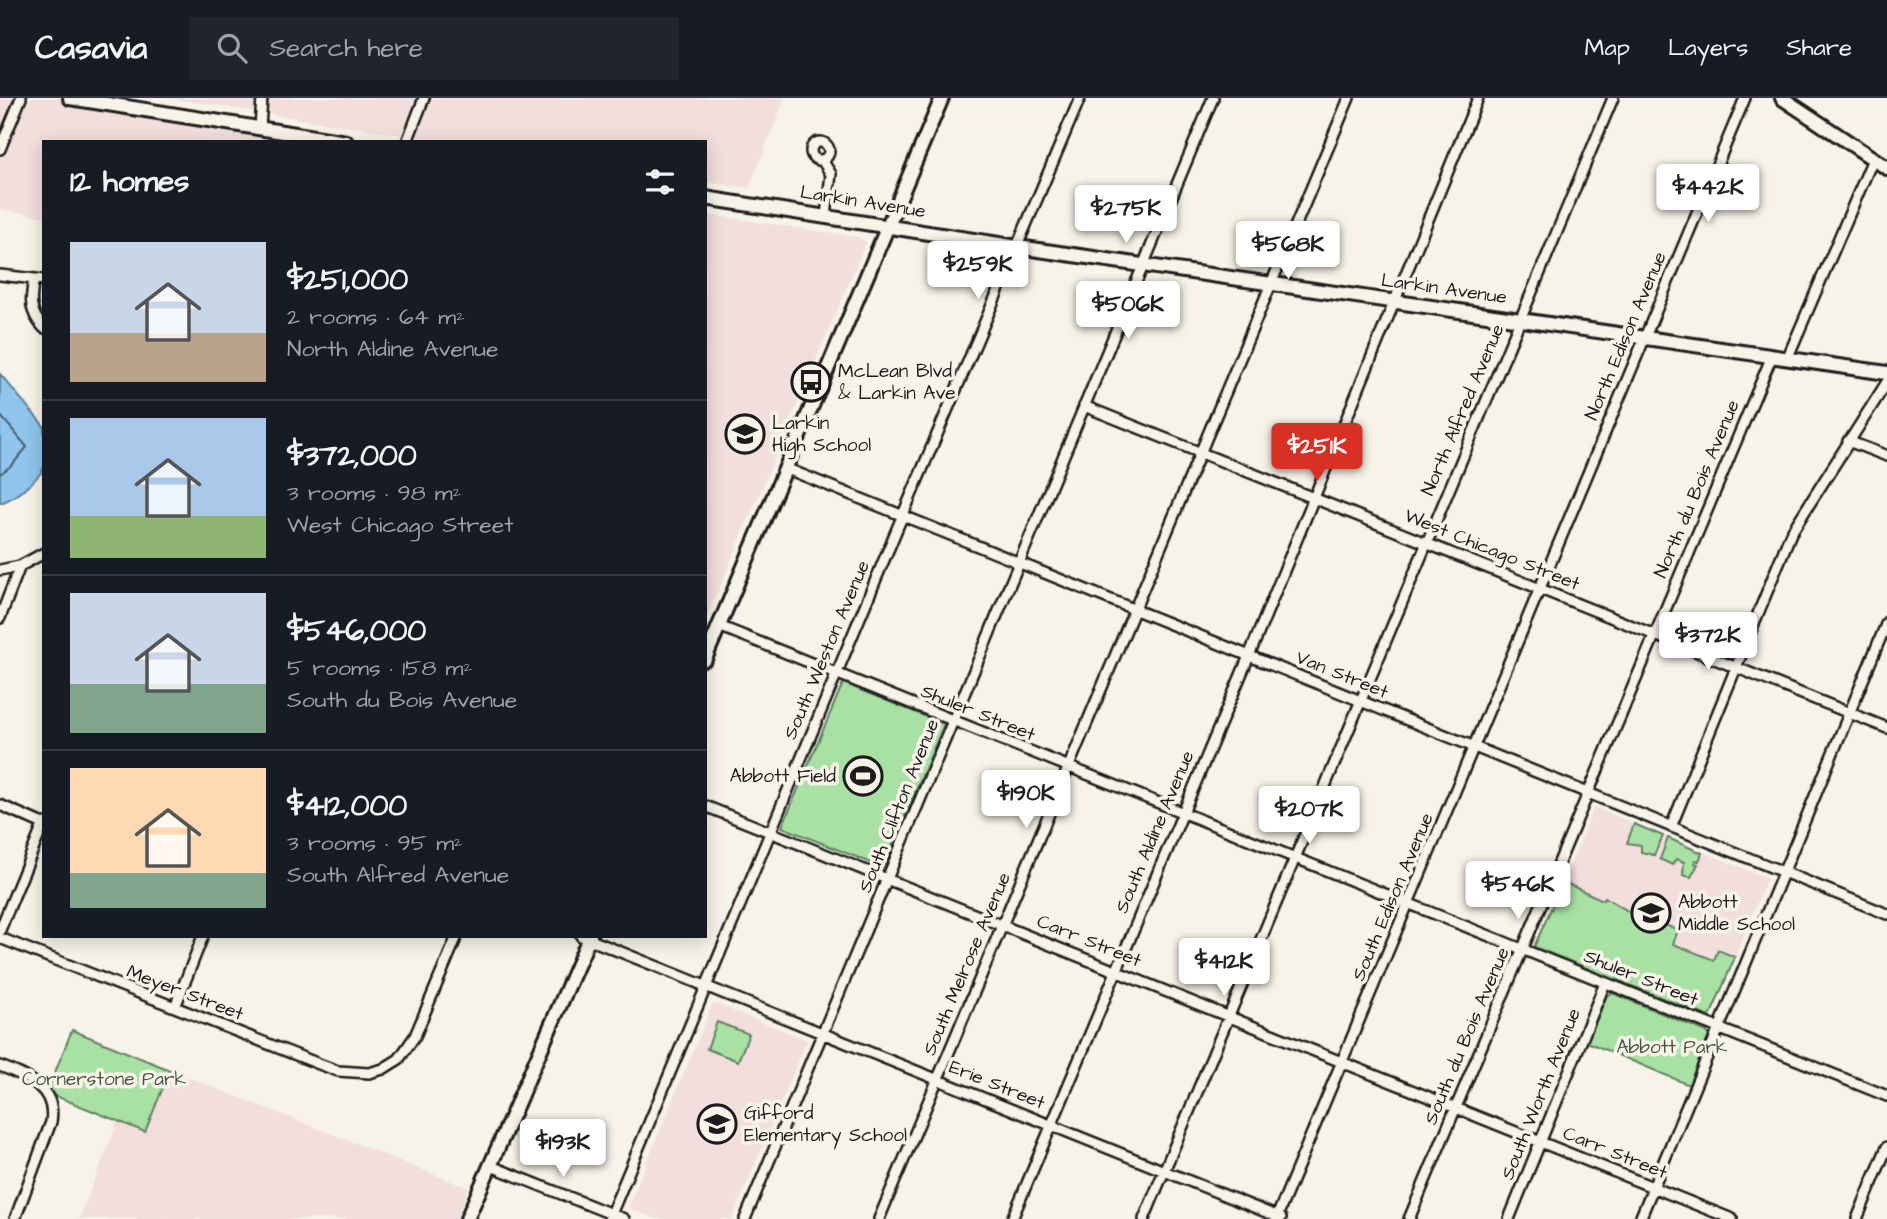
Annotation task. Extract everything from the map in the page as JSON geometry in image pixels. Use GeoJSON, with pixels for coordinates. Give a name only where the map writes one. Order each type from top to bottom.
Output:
{"type":"FeatureCollection","features":[{"type":"Feature","properties":{"kind":"main road"},"geometry":{"type":"LineString","coordinates":[[70,98],[334,140]]}},
{"type":"Feature","properties":{"kind":"main road"},"geometry":{"type":"LineString","coordinates":[[707,654],[942,98]]}},
{"type":"Feature","properties":{"kind":"main road"},"geometry":{"type":"LineString","coordinates":[[1782,98],[1887,169]]}},
{"type":"Feature","properties":{"kind":"main road","name":"Larkin Avenue"},"geometry":{"type":"LineString","coordinates":[[707,198],[1018,247],[1887,373]]}},
{"type":"Feature","properties":{"kind":"main road"},"geometry":{"type":"LineString","coordinates":[[467,1219],[587,938]]}},
{"type":"Feature","properties":{"kind":"street"},"geometry":{"type":"LineString","coordinates":[[0,149],[21,98]]}},
{"type":"Feature","properties":{"kind":"street"},"geometry":{"type":"LineString","coordinates":[[260,128],[262,98]]}},
{"type":"Feature","properties":{"kind":"street"},"geometry":{"type":"LineString","coordinates":[[408,140],[424,98]]}},
{"type":"Feature","properties":{"kind":"street","name":"South Weston Avenue"},"geometry":{"type":"LineString","coordinates":[[610,1216],[1080,98]]}},
{"type":"Feature","properties":{"kind":"street","name":"South Clifton Avenue"},"geometry":{"type":"LineString","coordinates":[[745,1219],[1213,98]]}},
{"type":"Feature","properties":{"kind":"street","name":"South Melrose Avenue"},"geometry":{"type":"LineString","coordinates":[[879,1219],[1349,98]]}},
{"type":"Feature","properties":{"kind":"street","name":"South Aldine Avenue"},"geometry":{"type":"LineString","coordinates":[[1012,1219],[1478,98]]}},
{"type":"Feature","properties":{"kind":"street","name":"North Alfred Avenue"},"geometry":{"type":"LineString","coordinates":[[1144,1219],[1613,98]]}},
{"type":"Feature","properties":{"kind":"street","name":"North Edison Avenue"},"geometry":{"type":"LineString","coordinates":[[1539,588],[1745,98]]}},
{"type":"Feature","properties":{"kind":"street"},"geometry":{"type":"LineString","coordinates":[[1787,359],[1873,159]]}},
{"type":"Feature","properties":{"kind":"street"},"geometry":{"type":"LineString","coordinates":[[822,160],[831,174],[826,216]]}},
{"type":"Feature","properties":{"kind":"street"},"geometry":{"type":"LineString","coordinates":[[0,275],[39,280],[31,306],[42,325]]}},
{"type":"Feature","properties":{"kind":"street","name":"North du Bois Avenue"},"geometry":{"type":"LineString","coordinates":[[1654,634],[1772,356]]}},
{"type":"Feature","properties":{"kind":"street"},"geometry":{"type":"LineString","coordinates":[[1671,827],[1795,523],[1887,382]]}},
{"type":"Feature","properties":{"kind":"street","name":"West Chicago Street"},"geometry":{"type":"LineString","coordinates":[[1084,406],[1887,728]]}},
{"type":"Feature","properties":{"kind":"street"},"geometry":{"type":"LineString","coordinates":[[1848,441],[1887,456]]}},
{"type":"Feature","properties":{"kind":"street","name":"Van Street"},"geometry":{"type":"LineString","coordinates":[[785,468],[1887,914]]}},
{"type":"Feature","properties":{"kind":"street"},"geometry":{"type":"LineString","coordinates":[[0,570],[20,566],[42,554]]}},
{"type":"Feature","properties":{"kind":"street"},"geometry":{"type":"LineString","coordinates":[[0,618],[20,566]]}},
{"type":"Feature","properties":{"kind":"street","name":"South Edison Avenue"},"geometry":{"type":"LineString","coordinates":[[1279,1218],[1539,588]]}},
{"type":"Feature","properties":{"kind":"street"},"geometry":{"type":"LineString","coordinates":[[1640,1219],[1887,622]]}},
{"type":"Feature","properties":{"kind":"street","name":"Shuler Street"},"geometry":{"type":"LineString","coordinates":[[719,626],[1887,1096]]}},
{"type":"Feature","properties":{"kind":"street","name":"South du Bois Avenue"},"geometry":{"type":"LineString","coordinates":[[1409,1219],[1654,634]]}},
{"type":"Feature","properties":{"kind":"street"},"geometry":{"type":"LineString","coordinates":[[0,805],[42,822]]}},
{"type":"Feature","properties":{"kind":"street","name":"Carr Street"},"geometry":{"type":"LineString","coordinates":[[707,807],[1732,1219]]}},
{"type":"Feature","properties":{"kind":"street"},"geometry":{"type":"LineString","coordinates":[[0,930],[42,828]]}},
{"type":"Feature","properties":{"kind":"street","name":"Meyer Street"},"geometry":{"type":"LineString","coordinates":[[0,938],[319,1064],[354,1074],[383,1069],[398,1059],[415,1037],[456,938]]}},
{"type":"Feature","properties":{"kind":"street"},"geometry":{"type":"LineString","coordinates":[[175,1007],[202,938]]}},
{"type":"Feature","properties":{"kind":"street","name":"Erie Street"},"geometry":{"type":"LineString","coordinates":[[589,938],[1279,1218]]}},
{"type":"Feature","properties":{"kind":"street","name":"South Worth Avenue"},"geometry":{"type":"LineString","coordinates":[[1509,1219],[1605,983]]}},
{"type":"Feature","properties":{"kind":"street"},"geometry":{"type":"LineString","coordinates":[[0,1066],[23,1074],[39,1085],[48,1097],[51,1109],[51,1122],[15,1219]]}},
{"type":"Feature","properties":{"kind":"street"},"geometry":{"type":"LineString","coordinates":[[1857,1219],[1887,1147]]}},
{"type":"Feature","properties":{"kind":"street"},"geometry":{"type":"LineString","coordinates":[[491,1166],[610,1216],[624,1219]]}},
{"type":"Feature","properties":{"kind":"shaded area"},"geometry":{"type":"Polygon","coordinates":[[[0,98],[58,98],[266,130],[268,140],[42,140],[42,217],[0,209],[0,98]]]}},
{"type":"Feature","properties":{"kind":"shaded area"},"geometry":{"type":"Polygon","coordinates":[[[168,98],[785,98],[749,188],[707,182],[707,140],[436,140],[168,98]]]}},
{"type":"Feature","properties":{"kind":"shaded area","name":"Larkin High School"},"geometry":{"type":"Polygon","coordinates":[[[707,214],[862,238],[866,242],[707,617],[707,214]]]}},
{"type":"Feature","properties":{"kind":"shaded area","name":"Abbott Middle School"},"geometry":{"type":"Polygon","coordinates":[[[1594,807],[1767,878],[1710,1017],[1536,947],[1594,807]]]}},
{"type":"Feature","properties":{"kind":"shaded area","name":"Gifford Elementary School"},"geometry":{"type":"Polygon","coordinates":[[[713,1003],[807,1040],[732,1219],[656,1219],[628,1208],[713,1003]]]}},
{"type":"Feature","properties":{"kind":"shaded area"},"geometry":{"type":"Polygon","coordinates":[[[170,1070],[468,1188],[457,1219],[79,1219],[118,1121],[145,1132],[170,1070]]]}},
{"type":"Feature","properties":{"kind":"green space","name":"Abbott Field"},"geometry":{"type":"Polygon","coordinates":[[[843,683],[944,724],[883,868],[782,827],[843,683]]]}},
{"type":"Feature","properties":{"kind":"green space"},"geometry":{"type":"Polygon","coordinates":[[[1634,824],[1663,836],[1654,855],[1641,852],[1641,845],[1627,843],[1634,824]]]}},
{"type":"Feature","properties":{"kind":"green space"},"geometry":{"type":"Polygon","coordinates":[[[1668,838],[1702,853],[1699,861],[1695,860],[1694,863],[1698,864],[1691,877],[1683,875],[1684,862],[1676,859],[1672,865],[1660,859],[1668,838]]]}},
{"type":"Feature","properties":{"kind":"green space"},"geometry":{"type":"Polygon","coordinates":[[[1563,882],[1603,900],[1605,897],[1628,911],[1678,930],[1673,944],[1714,960],[1718,950],[1735,957],[1710,1017],[1534,947],[1563,882]]]}},
{"type":"Feature","properties":{"kind":"green space","name":"Abbott Park"},"geometry":{"type":"Polygon","coordinates":[[[1612,993],[1707,1032],[1709,1036],[1689,1085],[1587,1042],[1607,995],[1612,993]]]}},
{"type":"Feature","properties":{"kind":"green space"},"geometry":{"type":"Polygon","coordinates":[[[717,1022],[749,1034],[738,1061],[707,1049],[717,1022]]]}},
{"type":"Feature","properties":{"kind":"green space","name":"Cornerstone Park"},"geometry":{"type":"Polygon","coordinates":[[[72,1030],[170,1070],[145,1132],[53,1095],[49,1087],[72,1030]]]}},
{"type":"Feature","properties":{"kind":"water"},"geometry":{"type":"Polygon","coordinates":[[[0,374],[42,424],[42,470],[31,483],[0,503],[0,374]]]}},
{"type":"Feature","properties":{"kind":"place","name":"McLean Blvd & Larkin Ave"},"geometry":{"type":"Point","coordinates":[811,382]}},
{"type":"Feature","properties":{"kind":"place","name":"Larkin High School"},"geometry":{"type":"Point","coordinates":[745,434]}},
{"type":"Feature","properties":{"kind":"place","name":"Abbott Field"},"geometry":{"type":"Point","coordinates":[863,776]}},
{"type":"Feature","properties":{"kind":"place","name":"Abbott Middle School"},"geometry":{"type":"Point","coordinates":[1651,913]}},
{"type":"Feature","properties":{"kind":"place","name":"Gifford Elementary School"},"geometry":{"type":"Point","coordinates":[717,1124]}}]}
